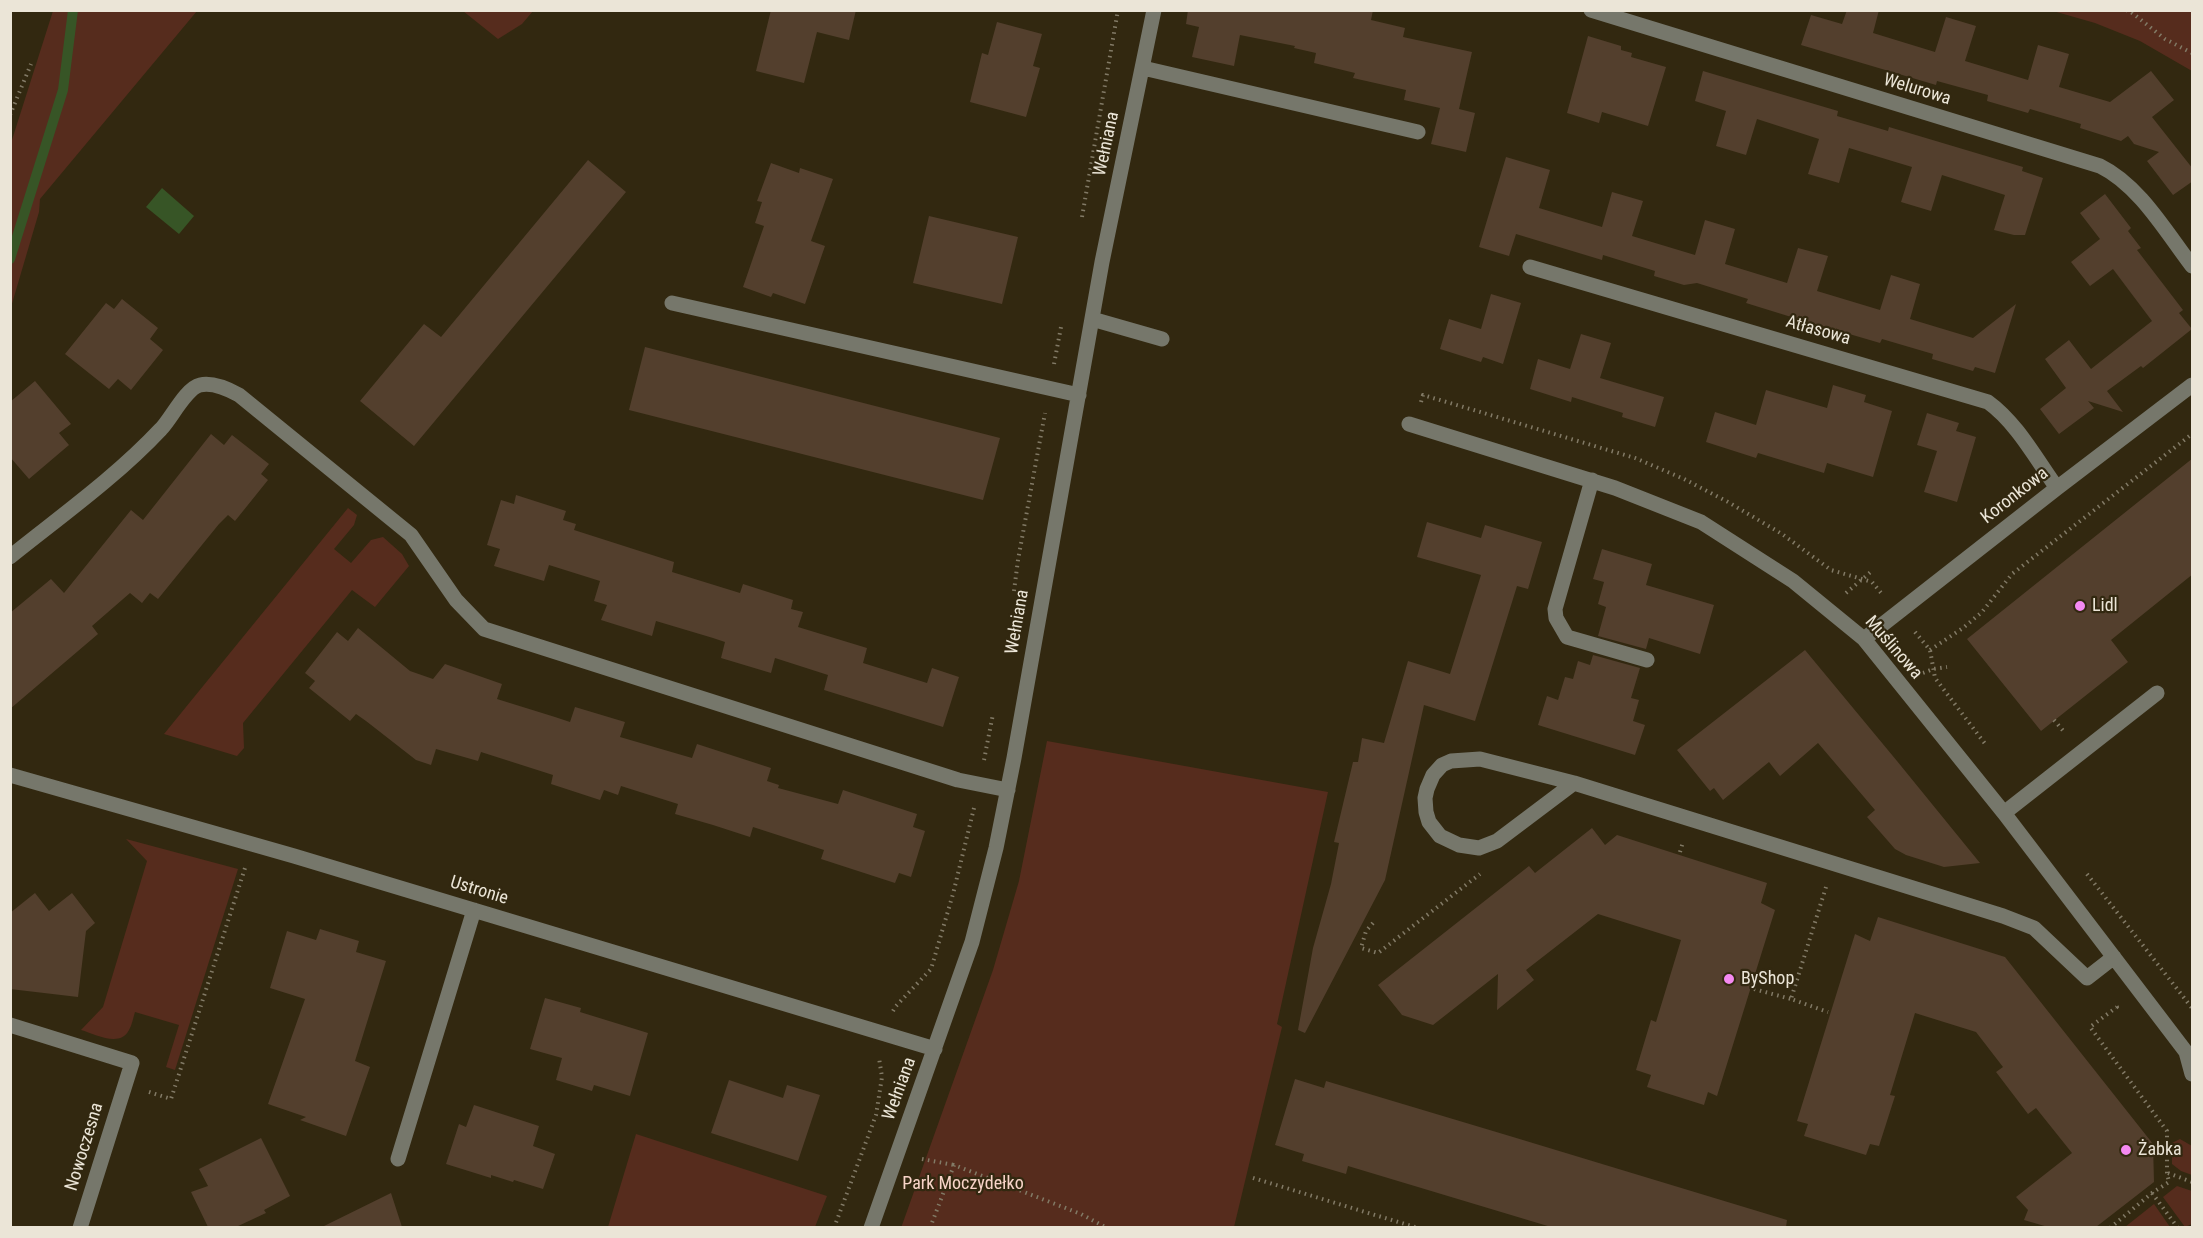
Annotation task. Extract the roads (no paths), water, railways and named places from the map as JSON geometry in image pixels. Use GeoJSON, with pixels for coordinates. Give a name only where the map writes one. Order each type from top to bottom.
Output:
{"type":"FeatureCollection","features":[{"type":"Feature","properties":{"kind":"street","name":"Wełniana"},"geometry":{"type":"LineString","coordinates":[[871,1227],[972,942],[996,848],[1102,262],[1154,10]]}},
{"type":"Feature","properties":{"kind":"street","name":"Welurowa"},"geometry":{"type":"LineString","coordinates":[[1591,10],[2100,166],[2116,174],[2131,188],[2193,266]]}},
{"type":"Feature","properties":{"kind":"street"},"geometry":{"type":"LineString","coordinates":[[1143,68],[1418,132]]}},
{"type":"Feature","properties":{"kind":"street","name":"Atłasowa"},"geometry":{"type":"LineString","coordinates":[[1530,267],[1988,402],[2000,410],[2057,488]]}},
{"type":"Feature","properties":{"kind":"street"},"geometry":{"type":"LineString","coordinates":[[672,303],[1079,395]]}},
{"type":"Feature","properties":{"kind":"street"},"geometry":{"type":"LineString","coordinates":[[1092,319],[1162,339]]}},
{"type":"Feature","properties":{"kind":"street"},"geometry":{"type":"LineString","coordinates":[[10,556],[126,464],[163,428],[191,390],[200,385],[226,387],[239,394],[411,535],[456,600],[484,629],[958,780],[1008,790]]}},
{"type":"Feature","properties":{"kind":"street","name":"Koronkowa"},"geometry":{"type":"LineString","coordinates":[[1864,639],[2193,385]]}},
{"type":"Feature","properties":{"kind":"street","name":"Muślinowa"},"geometry":{"type":"LineString","coordinates":[[1409,424],[1592,480],[1701,522],[1793,581],[1864,639],[2004,813],[2189,1054],[2193,1074]]}},
{"type":"Feature","properties":{"kind":"street"},"geometry":{"type":"LineString","coordinates":[[1592,480],[1555,609],[1556,618],[1567,637],[1647,660]]}},
{"type":"Feature","properties":{"kind":"street"},"geometry":{"type":"LineString","coordinates":[[2004,813],[2157,693]]}},
{"type":"Feature","properties":{"kind":"street"},"geometry":{"type":"LineString","coordinates":[[1574,783],[1497,841],[1479,848],[1459,845],[1440,836],[1429,822],[1426,812],[1425,798],[1433,775],[1442,765],[1451,761],[1480,759],[1574,783],[2003,916],[2034,928],[2087,978],[2114,957]]}},
{"type":"Feature","properties":{"kind":"street","name":"Ustronie"},"geometry":{"type":"LineString","coordinates":[[10,775],[294,856],[935,1049]]}},
{"type":"Feature","properties":{"kind":"street"},"geometry":{"type":"LineString","coordinates":[[398,1159],[474,910]]}},
{"type":"Feature","properties":{"kind":"street","name":"Nowoczesna"},"geometry":{"type":"LineString","coordinates":[[10,1025],[132,1064],[80,1227]]}},
{"type":"Feature","properties":{"kind":"waterway"},"geometry":{"type":"LineString","coordinates":[[10,259],[63,90],[73,10]]}},
{"type":"Feature","properties":{"kind":"place","name":"Lidl"},"geometry":{"type":"Point","coordinates":[2080,606]}},
{"type":"Feature","properties":{"kind":"place","name":"ByShop"},"geometry":{"type":"Point","coordinates":[1729,979]}},
{"type":"Feature","properties":{"kind":"place","name":"Żabka"},"geometry":{"type":"Point","coordinates":[2126,1150]}},
{"type":"Feature","properties":{"kind":"park label","name":"Park Moczydełko"},"geometry":{"type":"Point","coordinates":[963,1184]}}]}
